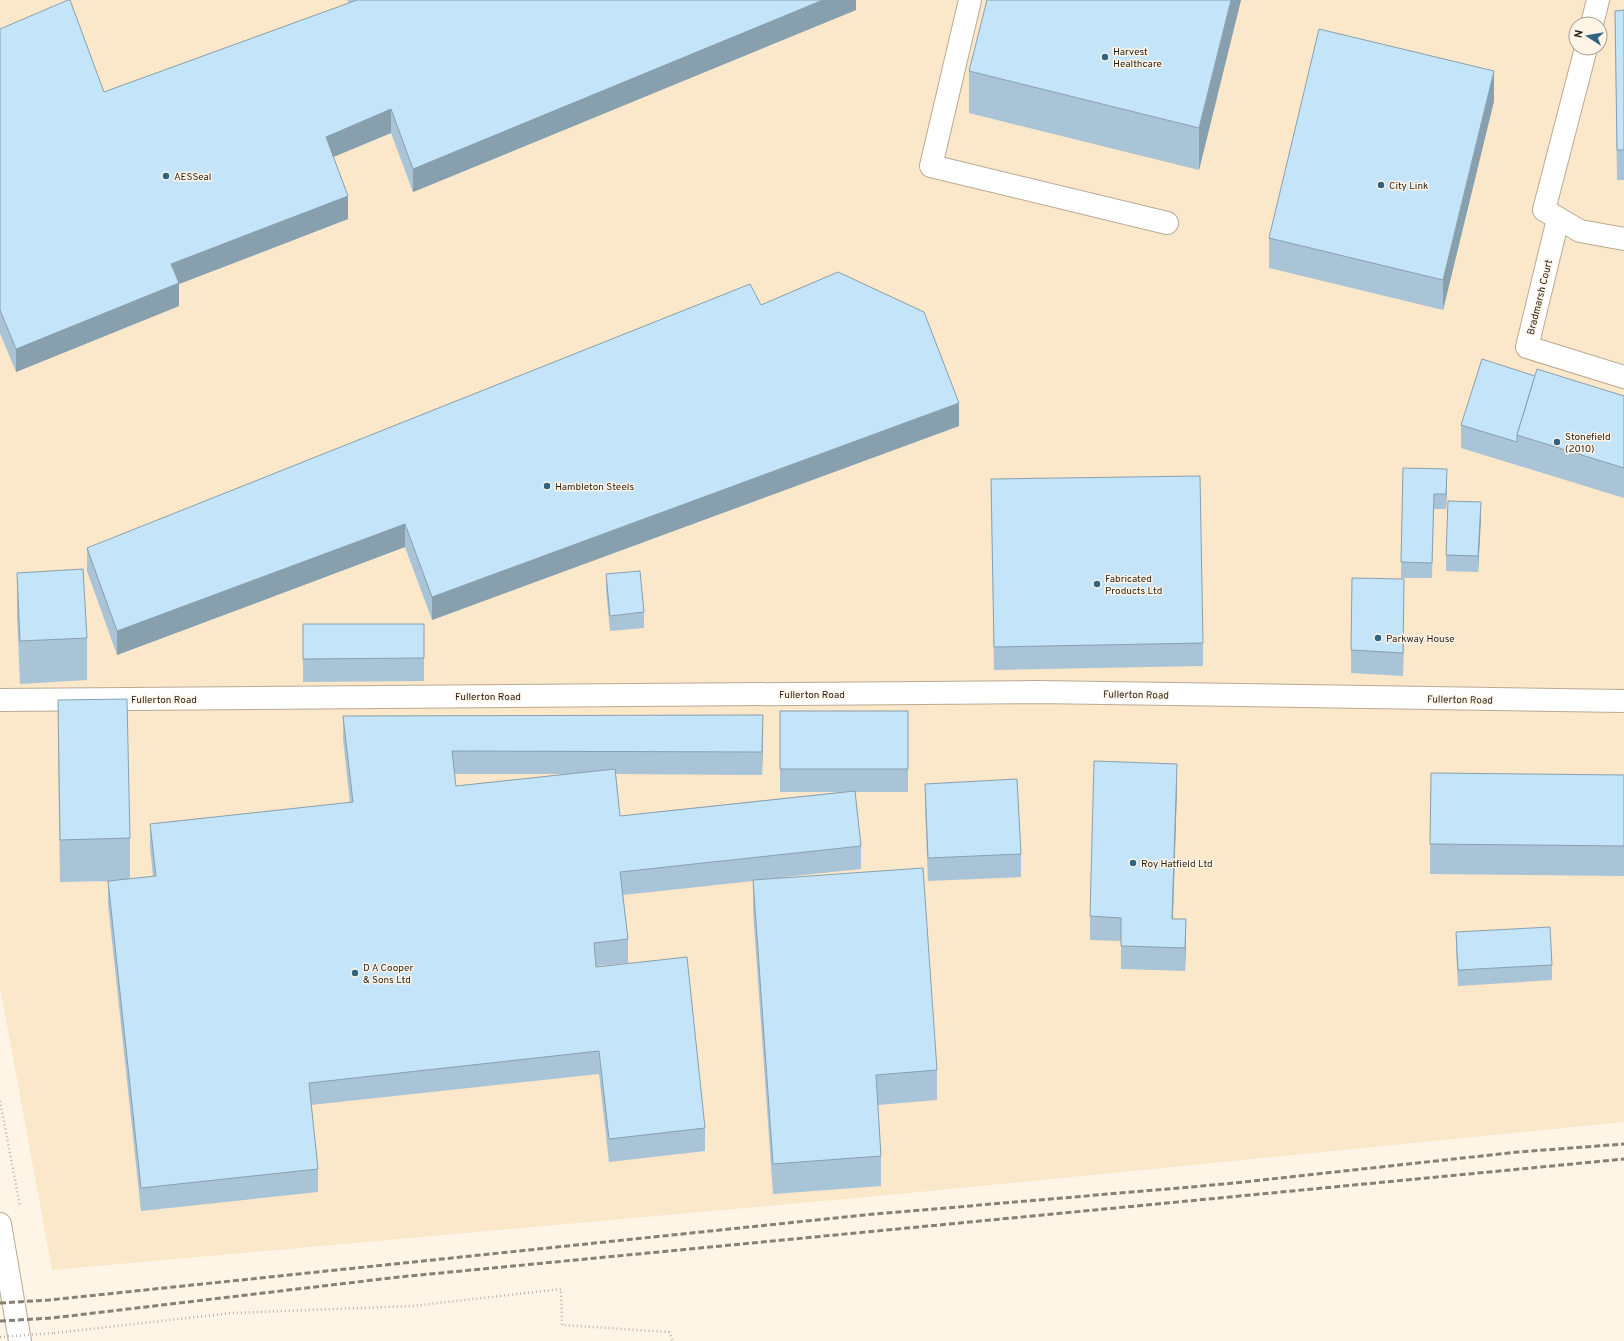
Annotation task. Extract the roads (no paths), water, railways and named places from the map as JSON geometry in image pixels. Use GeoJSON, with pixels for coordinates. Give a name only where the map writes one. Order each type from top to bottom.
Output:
{"type":"FeatureCollection","features":[{"type":"Feature","properties":{"kind":"street"},"geometry":{"type":"LineString","coordinates":[[970,0],[931,166],[1167,223]]}},
{"type":"Feature","properties":{"kind":"street"},"geometry":{"type":"LineString","coordinates":[[1594,16],[1598,0]]}},
{"type":"Feature","properties":{"kind":"street"},"geometry":{"type":"LineString","coordinates":[[1584,56],[1544,210],[1580,231],[1624,239]]}},
{"type":"Feature","properties":{"kind":"street","name":"Bradmarsh Court"},"geometry":{"type":"LineString","coordinates":[[1558,218],[1527,347],[1624,377]]}},
{"type":"Feature","properties":{"kind":"street","name":"Fullerton Road"},"geometry":{"type":"LineString","coordinates":[[0,700],[1038,692],[1624,701]]}},
{"type":"Feature","properties":{"kind":"street"},"geometry":{"type":"LineString","coordinates":[[0,1224],[20,1341]]}},
{"type":"Feature","properties":{"kind":"railway"},"geometry":{"type":"LineString","coordinates":[[0,1303],[49,1300],[864,1215],[1225,1184],[1518,1152],[1624,1144]]}},
{"type":"Feature","properties":{"kind":"railway"},"geometry":{"type":"LineString","coordinates":[[0,1321],[52,1318],[399,1277],[1624,1159]]}},
{"type":"Feature","properties":{"kind":"place","name":"Harvest Healthcare"},"geometry":{"type":"Point","coordinates":[1105,57]}},
{"type":"Feature","properties":{"kind":"place","name":"AESSeal"},"geometry":{"type":"Point","coordinates":[166,176]}},
{"type":"Feature","properties":{"kind":"place","name":"City Link"},"geometry":{"type":"Point","coordinates":[1381,185]}},
{"type":"Feature","properties":{"kind":"place","name":"Stonefield (2010)"},"geometry":{"type":"Point","coordinates":[1557,442]}},
{"type":"Feature","properties":{"kind":"place","name":"Hambleton Steels"},"geometry":{"type":"Point","coordinates":[547,486]}},
{"type":"Feature","properties":{"kind":"place","name":"Fabricated Products Ltd"},"geometry":{"type":"Point","coordinates":[1097,584]}},
{"type":"Feature","properties":{"kind":"place","name":"Parkway House"},"geometry":{"type":"Point","coordinates":[1378,638]}},
{"type":"Feature","properties":{"kind":"place","name":"Roy Hatfield Ltd"},"geometry":{"type":"Point","coordinates":[1133,863]}},
{"type":"Feature","properties":{"kind":"place","name":"D A Cooper & Sons Ltd"},"geometry":{"type":"Point","coordinates":[355,973]}}]}
